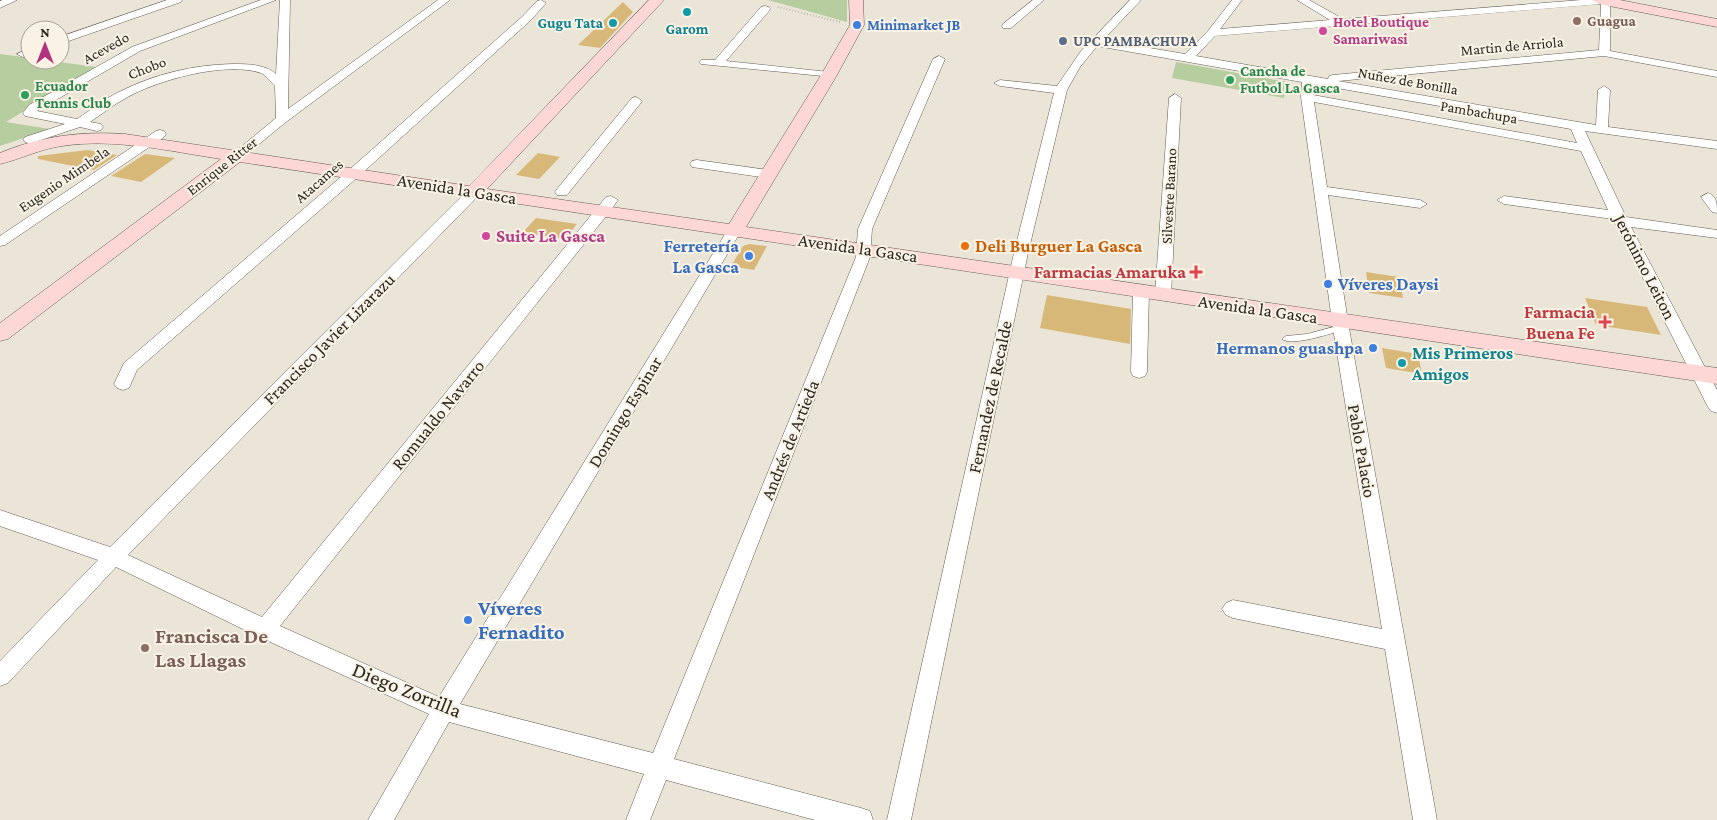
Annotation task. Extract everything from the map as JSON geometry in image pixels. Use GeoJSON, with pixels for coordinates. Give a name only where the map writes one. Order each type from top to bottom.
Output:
{"type":"FeatureCollection","features":[{"type":"Feature","properties":{"kind":"main road","name":"Francisco Javier Lizarazu"},"geometry":{"type":"LineString","coordinates":[[479,186],[657,0]]}},
{"type":"Feature","properties":{"kind":"main road","name":"Domingo Espinar"},"geometry":{"type":"LineString","coordinates":[[737,225],[829,75],[857,25],[856,0]]}},
{"type":"Feature","properties":{"kind":"main road"},"geometry":{"type":"LineString","coordinates":[[1611,1],[1717,23]]}},
{"type":"Feature","properties":{"kind":"main road","name":"Avenida la Gasca"},"geometry":{"type":"LineString","coordinates":[[0,150],[29,140],[89,125],[126,129],[153,138],[242,152],[864,242],[1339,319],[1518,340],[1706,368]]}},
{"type":"Feature","properties":{"kind":"main road","name":"Avenida la Gasca"},"geometry":{"type":"LineString","coordinates":[[0,159],[37,146],[87,137],[153,138]]}},
{"type":"Feature","properties":{"kind":"main road","name":"Enrique Ritter"},"geometry":{"type":"LineString","coordinates":[[0,334],[242,152]]}},
{"type":"Feature","properties":{"kind":"main road","name":"Avenida la Gasca"},"geometry":{"type":"LineString","coordinates":[[479,186],[562,192],[607,206]]}},
{"type":"Feature","properties":{"kind":"street"},"geometry":{"type":"LineString","coordinates":[[0,5],[12,0]]}},
{"type":"Feature","properties":{"kind":"street"},"geometry":{"type":"LineString","coordinates":[[70,37],[177,0]]}},
{"type":"Feature","properties":{"kind":"street","name":"Acevedo"},"geometry":{"type":"LineString","coordinates":[[89,125],[29,113],[33,108],[136,49],[270,0]]}},
{"type":"Feature","properties":{"kind":"street"},"geometry":{"type":"LineString","coordinates":[[282,119],[281,85],[285,0]]}},
{"type":"Feature","properties":{"kind":"street","name":"Enrique Ritter"},"geometry":{"type":"LineString","coordinates":[[242,152],[282,119],[445,0]]}},
{"type":"Feature","properties":{"kind":"street"},"geometry":{"type":"LineString","coordinates":[[1008,26],[1039,0]]}},
{"type":"Feature","properties":{"kind":"street","name":"Fernandez de Recalde"},"geometry":{"type":"LineString","coordinates":[[899,820],[1018,266],[1061,90],[1068,75],[1094,42],[1136,0]]}},
{"type":"Feature","properties":{"kind":"street"},"geometry":{"type":"LineString","coordinates":[[1188,58],[1212,33],[1237,0]]}},
{"type":"Feature","properties":{"kind":"street"},"geometry":{"type":"LineString","coordinates":[[1302,0],[1342,23]]}},
{"type":"Feature","properties":{"kind":"street"},"geometry":{"type":"LineString","coordinates":[[1212,33],[1611,1],[1604,53]]}},
{"type":"Feature","properties":{"kind":"street","name":"Atacames"},"geometry":{"type":"LineString","coordinates":[[123,384],[130,367],[359,168],[541,3]]}},
{"type":"Feature","properties":{"kind":"street"},"geometry":{"type":"LineString","coordinates":[[719,62],[768,7]]}},
{"type":"Feature","properties":{"kind":"street","name":"Nuñez de Bonilla"},"geometry":{"type":"LineString","coordinates":[[1094,42],[1188,58],[1308,89],[1717,145]]}},
{"type":"Feature","properties":{"kind":"street","name":"Martin de Arriola"},"geometry":{"type":"LineString","coordinates":[[1308,89],[1604,53],[1717,74]]}},
{"type":"Feature","properties":{"kind":"street","name":"Andrés de Artieda"},"geometry":{"type":"LineString","coordinates":[[638,820],[863,257],[865,229],[939,59]]}},
{"type":"Feature","properties":{"kind":"street"},"geometry":{"type":"LineString","coordinates":[[705,62],[829,75]]}},
{"type":"Feature","properties":{"kind":"street","name":"Chobo"},"geometry":{"type":"LineString","coordinates":[[89,125],[122,95],[164,76],[204,68],[245,67],[266,71],[281,85]]}},
{"type":"Feature","properties":{"kind":"street"},"geometry":{"type":"LineString","coordinates":[[1000,83],[1061,90]]}},
{"type":"Feature","properties":{"kind":"street","name":"Pambachupa"},"geometry":{"type":"LineString","coordinates":[[1308,89],[1586,148]]}},
{"type":"Feature","properties":{"kind":"street","name":"Pablo Palacio"},"geometry":{"type":"LineString","coordinates":[[1308,89],[1339,319],[1425,820]]}},
{"type":"Feature","properties":{"kind":"street"},"geometry":{"type":"LineString","coordinates":[[1602,129],[1604,90]]}},
{"type":"Feature","properties":{"kind":"street","name":"Silvestre Barano"},"geometry":{"type":"LineString","coordinates":[[1139,372],[1156,290],[1175,98]]}},
{"type":"Feature","properties":{"kind":"street"},"geometry":{"type":"LineString","coordinates":[[562,192],[636,101]]}},
{"type":"Feature","properties":{"kind":"street","name":"Jerónimo Leiton"},"geometry":{"type":"LineString","coordinates":[[1576,126],[1620,218],[1706,368],[1717,407]]}},
{"type":"Feature","properties":{"kind":"street","name":"Eugenio Mimbela"},"geometry":{"type":"LineString","coordinates":[[0,242],[153,138]]}},
{"type":"Feature","properties":{"kind":"street"},"geometry":{"type":"LineString","coordinates":[[697,164],[768,174]]}},
{"type":"Feature","properties":{"kind":"street","name":"Francisco Javier Lizarazu"},"geometry":{"type":"LineString","coordinates":[[0,676],[114,557],[479,186]]}},
{"type":"Feature","properties":{"kind":"street"},"geometry":{"type":"LineString","coordinates":[[1321,190],[1420,204]]}},
{"type":"Feature","properties":{"kind":"street"},"geometry":{"type":"LineString","coordinates":[[1708,197],[1717,209]]}},
{"type":"Feature","properties":{"kind":"street"},"geometry":{"type":"LineString","coordinates":[[1504,200],[1717,234]]}},
{"type":"Feature","properties":{"kind":"street","name":"Romualdo Navarro"},"geometry":{"type":"LineString","coordinates":[[265,629],[607,206]]}},
{"type":"Feature","properties":{"kind":"street","name":"Domingo Espinar"},"geometry":{"type":"LineString","coordinates":[[380,820],[444,710],[737,225]]}},
{"type":"Feature","properties":{"kind":"street","name":"Diego Zorrilla"},"geometry":{"type":"LineString","coordinates":[[0,518],[114,557],[265,629],[444,710],[861,820]]}},
{"type":"Feature","properties":{"kind":"street"},"geometry":{"type":"LineString","coordinates":[[1233,609],[1394,641]]}},
{"type":"Feature","properties":{"kind":"lane"},"geometry":{"type":"LineString","coordinates":[[1286,339],[1339,319]]}},
{"type":"Feature","properties":{"kind":"path"},"geometry":{"type":"LineString","coordinates":[[768,7],[840,22]]}},
{"type":"Feature","properties":{"kind":"green space"},"geometry":{"type":"Polygon","coordinates":[[[768,0],[847,0],[847,22],[768,0]]]}},
{"type":"Feature","properties":{"kind":"green space","name":"Ecuador Tennis Club"},"geometry":{"type":"Polygon","coordinates":[[[0,54],[20,57],[20,70],[70,70],[70,63],[96,67],[6,122],[50,129],[0,146],[0,54]]]}},
{"type":"Feature","properties":{"kind":"green space","name":"Cancha de Futbol La Gasca"},"geometry":{"type":"Polygon","coordinates":[[[1176,62],[1287,82],[1284,98],[1172,78],[1176,62]]]}},
{"type":"Feature","properties":{"kind":"building"},"geometry":{"type":"Polygon","coordinates":[[[623,2],[633,12],[600,48],[578,45],[623,2]]]}},
{"type":"Feature","properties":{"kind":"building"},"geometry":{"type":"Polygon","coordinates":[[[87,150],[117,155],[94,170],[38,159],[38,156],[87,150]]]}},
{"type":"Feature","properties":{"kind":"building"},"geometry":{"type":"Polygon","coordinates":[[[538,153],[560,157],[539,179],[516,175],[538,153]]]}},
{"type":"Feature","properties":{"kind":"building"},"geometry":{"type":"Polygon","coordinates":[[[145,154],[175,158],[141,182],[111,176],[145,154]]]}},
{"type":"Feature","properties":{"kind":"building"},"geometry":{"type":"Polygon","coordinates":[[[536,218],[577,224],[565,239],[523,232],[536,218]]]}},
{"type":"Feature","properties":{"kind":"building","name":"Ferretería La Gasca"},"geometry":{"type":"Polygon","coordinates":[[[749,244],[767,246],[754,270],[731,266],[743,246],[749,244]]]}},
{"type":"Feature","properties":{"kind":"building"},"geometry":{"type":"Polygon","coordinates":[[[1366,272],[1399,277],[1403,298],[1369,293],[1366,272]]]}},
{"type":"Feature","properties":{"kind":"building"},"geometry":{"type":"Polygon","coordinates":[[[1047,295],[1131,309],[1130,344],[1040,328],[1047,295]]]}},
{"type":"Feature","properties":{"kind":"building"},"geometry":{"type":"Polygon","coordinates":[[[1585,298],[1647,307],[1661,335],[1596,325],[1585,298]]]}},
{"type":"Feature","properties":{"kind":"building","name":"Mis Primeros Amigos"},"geometry":{"type":"Polygon","coordinates":[[[1382,348],[1418,354],[1422,374],[1386,368],[1382,348]]]}},
{"type":"Feature","properties":{"kind":"place","name":"Garom"},"geometry":{"type":"Point","coordinates":[687,12]}},
{"type":"Feature","properties":{"kind":"place","name":"Guagua"},"geometry":{"type":"Point","coordinates":[1577,21]}},
{"type":"Feature","properties":{"kind":"place","name":"Gugu Tata"},"geometry":{"type":"Point","coordinates":[613,23]}},
{"type":"Feature","properties":{"kind":"place","name":"Minimarket JB"},"geometry":{"type":"Point","coordinates":[857,25]}},
{"type":"Feature","properties":{"kind":"place","name":"Hotel Boutique Samariwasi"},"geometry":{"type":"Point","coordinates":[1323,31]}},
{"type":"Feature","properties":{"kind":"place","name":"UPC PAMBACHUPA"},"geometry":{"type":"Point","coordinates":[1063,41]}},
{"type":"Feature","properties":{"kind":"place","name":"Cancha de Futbol La Gasca"},"geometry":{"type":"Point","coordinates":[1230,80]}},
{"type":"Feature","properties":{"kind":"place","name":"Ecuador Tennis Club"},"geometry":{"type":"Point","coordinates":[25,95]}},
{"type":"Feature","properties":{"kind":"place","name":"Suite La Gasca"},"geometry":{"type":"Point","coordinates":[486,236]}},
{"type":"Feature","properties":{"kind":"place","name":"Deli Burguer La Gasca"},"geometry":{"type":"Point","coordinates":[965,246]}},
{"type":"Feature","properties":{"kind":"place","name":"Ferretería La Gasca"},"geometry":{"type":"Point","coordinates":[749,256]}},
{"type":"Feature","properties":{"kind":"place","name":"Farmacias Amaruka"},"geometry":{"type":"Point","coordinates":[1196,272]}},
{"type":"Feature","properties":{"kind":"place","name":"Víveres Daysi"},"geometry":{"type":"Point","coordinates":[1328,284]}},
{"type":"Feature","properties":{"kind":"place","name":"Farmacia Buena Fe"},"geometry":{"type":"Point","coordinates":[1605,322]}},
{"type":"Feature","properties":{"kind":"place","name":"Hermanos guashpa"},"geometry":{"type":"Point","coordinates":[1373,348]}},
{"type":"Feature","properties":{"kind":"place","name":"Mis Primeros Amigos"},"geometry":{"type":"Point","coordinates":[1402,363]}},
{"type":"Feature","properties":{"kind":"place","name":"Víveres Fernadito"},"geometry":{"type":"Point","coordinates":[468,620]}},
{"type":"Feature","properties":{"kind":"place","name":"Francisca De Las Llagas"},"geometry":{"type":"Point","coordinates":[145,648]}}]}
